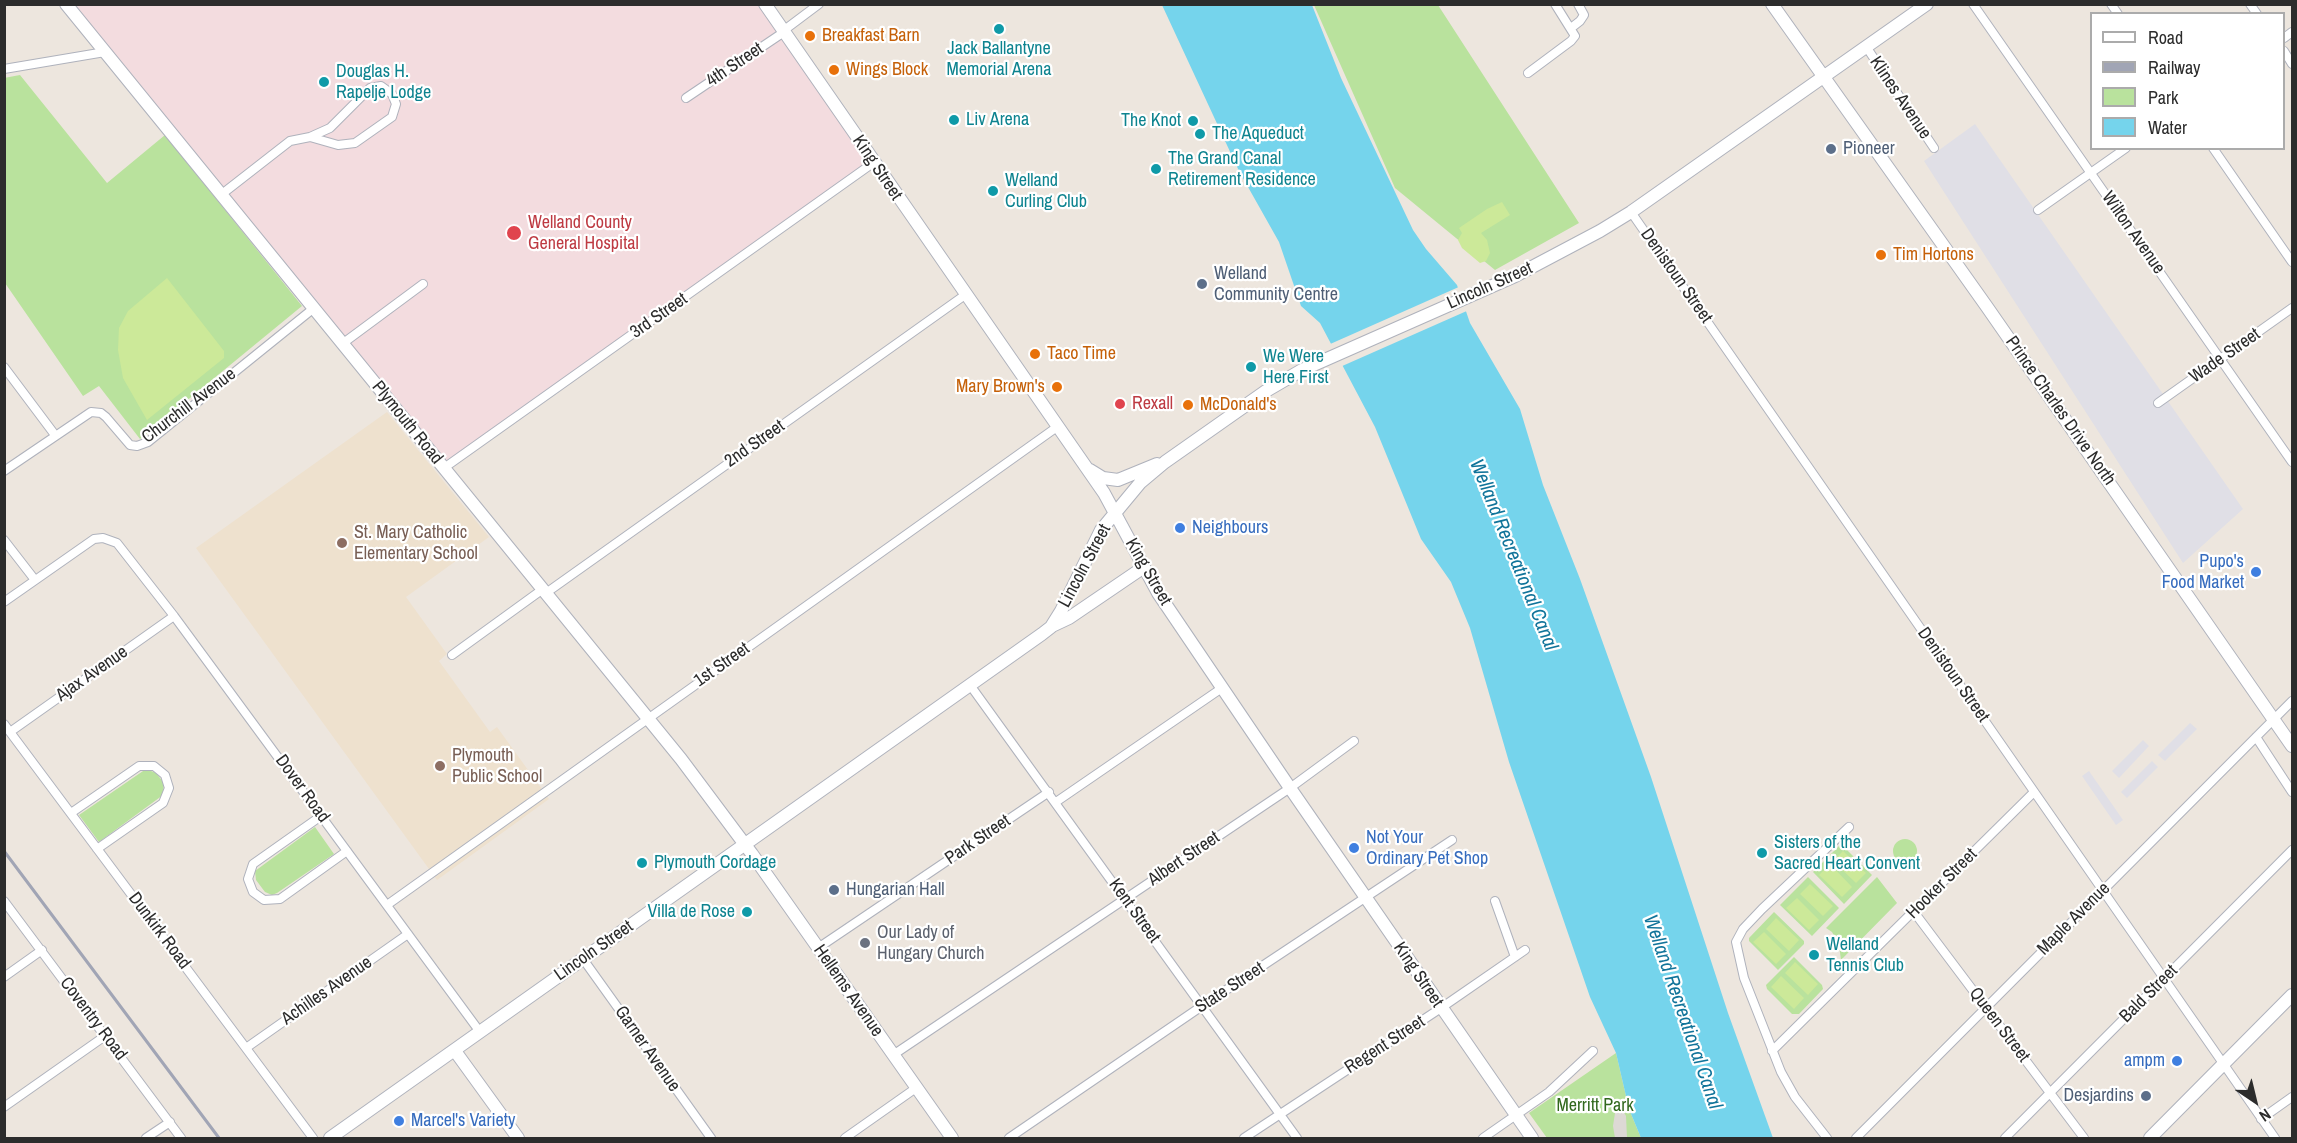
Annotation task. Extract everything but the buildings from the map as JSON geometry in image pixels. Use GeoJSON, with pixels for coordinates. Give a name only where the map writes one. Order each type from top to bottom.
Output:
{"type":"FeatureCollection","features":[{"type":"Feature","properties":{"kind":"main road","name":"Plymouth Road"},"geometry":{"type":"LineString","coordinates":[[66,4],[647,718],[744,845]]}},
{"type":"Feature","properties":{"kind":"main road","name":"King Street"},"geometry":{"type":"LineString","coordinates":[[765,4],[873,163],[1087,468],[1115,513],[1158,593],[1365,898],[1532,1138]]}},
{"type":"Feature","properties":{"kind":"main road","name":"Prince Charles Drive North"},"geometry":{"type":"LineString","coordinates":[[1772,4],[1987,307],[2292,746]]}},
{"type":"Feature","properties":{"kind":"main road","name":"Lincoln Street"},"geometry":{"type":"LineString","coordinates":[[330,1138],[1051,627],[1101,530],[1140,483],[1165,462],[1266,391],[1324,360],[1552,258],[1630,212],[1867,48],[1920,7]]}},
{"type":"Feature","properties":{"kind":"main road"},"geometry":{"type":"LineString","coordinates":[[1087,468],[1103,478],[1118,480],[1165,462]]}},
{"type":"Feature","properties":{"kind":"main road"},"geometry":{"type":"LineString","coordinates":[[1051,627],[1069,618],[1144,567]]}},
{"type":"Feature","properties":{"kind":"main road","name":"Hellems Avenue"},"geometry":{"type":"LineString","coordinates":[[744,845],[952,1138]]}},
{"type":"Feature","properties":{"kind":"main road"},"geometry":{"type":"LineString","coordinates":[[2150,1138],[2292,994]]}},
{"type":"Feature","properties":{"kind":"main road"},"geometry":{"type":"LineString","coordinates":[[455,1051],[518,1138]]}},
{"type":"Feature","properties":{"kind":"street","name":"4th Street"},"geometry":{"type":"LineString","coordinates":[[686,98],[819,4]]}},
{"type":"Feature","properties":{"kind":"street"},"geometry":{"type":"LineString","coordinates":[[1527,73],[1573,39],[1575,34],[1555,4]]}},
{"type":"Feature","properties":{"kind":"street"},"geometry":{"type":"LineString","coordinates":[[1571,28],[1584,15],[1578,4]]}},
{"type":"Feature","properties":{"kind":"street","name":"Wilton Avenue"},"geometry":{"type":"LineString","coordinates":[[1973,4],[2292,462]]}},
{"type":"Feature","properties":{"kind":"street","name":"Klines Avenue"},"geometry":{"type":"LineString","coordinates":[[1867,48],[1934,148]]}},
{"type":"Feature","properties":{"kind":"street"},"geometry":{"type":"LineString","coordinates":[[4,69],[105,52]]}},
{"type":"Feature","properties":{"kind":"street"},"geometry":{"type":"LineString","coordinates":[[222,194],[284,144],[297,138],[310,137],[330,128],[370,88],[384,87],[393,94],[395,108],[392,117],[355,143],[338,145],[310,137]]}},
{"type":"Feature","properties":{"kind":"street"},"geometry":{"type":"LineString","coordinates":[[2038,210],[2123,150]]}},
{"type":"Feature","properties":{"kind":"street"},"geometry":{"type":"LineString","coordinates":[[2214,150],[2292,262]]}},
{"type":"Feature","properties":{"kind":"street","name":"3rd Street"},"geometry":{"type":"LineString","coordinates":[[444,468],[873,163]]}},
{"type":"Feature","properties":{"kind":"street","name":"Denistoun Street"},"geometry":{"type":"LineString","coordinates":[[1630,212],[2275,1138]]}},
{"type":"Feature","properties":{"kind":"street"},"geometry":{"type":"LineString","coordinates":[[342,344],[423,284]]}},
{"type":"Feature","properties":{"kind":"street","name":"2nd Street"},"geometry":{"type":"LineString","coordinates":[[452,655],[965,295]]}},
{"type":"Feature","properties":{"kind":"street","name":"Churchill Avenue"},"geometry":{"type":"LineString","coordinates":[[4,471],[82,416],[94,411],[106,417],[127,442],[137,446],[145,444],[314,308]]}},
{"type":"Feature","properties":{"kind":"street","name":"Wade Street"},"geometry":{"type":"LineString","coordinates":[[2158,403],[2292,308]]}},
{"type":"Feature","properties":{"kind":"street"},"geometry":{"type":"LineString","coordinates":[[4,367],[55,435]]}},
{"type":"Feature","properties":{"kind":"street","name":"1st Street"},"geometry":{"type":"LineString","coordinates":[[387,905],[1057,427]]}},
{"type":"Feature","properties":{"kind":"street","name":"Dover Road"},"geometry":{"type":"LineString","coordinates":[[35,580],[94,539],[110,539],[122,548],[480,1032]]}},
{"type":"Feature","properties":{"kind":"street"},"geometry":{"type":"LineString","coordinates":[[4,540],[35,580],[4,602]]}},
{"type":"Feature","properties":{"kind":"street","name":"Ajax Avenue"},"geometry":{"type":"LineString","coordinates":[[7,728],[174,616]]}},
{"type":"Feature","properties":{"kind":"street","name":"Kent Street"},"geometry":{"type":"LineString","coordinates":[[970,685],[1297,1138]]}},
{"type":"Feature","properties":{"kind":"street"},"geometry":{"type":"LineString","coordinates":[[1056,802],[1222,688]]}},
{"type":"Feature","properties":{"kind":"street","name":"Maple Avenue"},"geometry":{"type":"LineString","coordinates":[[1856,1138],[2292,701]]}},
{"type":"Feature","properties":{"kind":"street","name":"Dunkirk Road"},"geometry":{"type":"LineString","coordinates":[[7,728],[313,1138]]}},
{"type":"Feature","properties":{"kind":"street"},"geometry":{"type":"LineString","coordinates":[[2256,736],[2292,792]]}},
{"type":"Feature","properties":{"kind":"street","name":"Albert Street"},"geometry":{"type":"LineString","coordinates":[[892,1055],[1290,788],[1354,741]]}},
{"type":"Feature","properties":{"kind":"street"},"geometry":{"type":"LineString","coordinates":[[71,813],[139,766],[154,766],[165,775],[169,788],[163,803],[97,849]]}},
{"type":"Feature","properties":{"kind":"street","name":"Park Street"},"geometry":{"type":"LineString","coordinates":[[818,948],[1049,792]]}},
{"type":"Feature","properties":{"kind":"street","name":"Hooker Street"},"geometry":{"type":"LineString","coordinates":[[1772,1051],[2034,792]]}},
{"type":"Feature","properties":{"kind":"street"},"geometry":{"type":"LineString","coordinates":[[321,816],[253,864],[248,879],[253,892],[264,900],[280,899],[347,851]]}},
{"type":"Feature","properties":{"kind":"street"},"geometry":{"type":"LineString","coordinates":[[1827,1138],[1790,1089],[1772,1051],[1739,962],[1736,942],[1738,936],[1762,909],[1848,827]]}},
{"type":"Feature","properties":{"kind":"street","name":"State Street"},"geometry":{"type":"LineString","coordinates":[[1009,1138],[1202,1006],[1452,840]]}},
{"type":"Feature","properties":{"kind":"street","name":"Bald Street"},"geometry":{"type":"LineString","coordinates":[[2005,1138],[2292,850]]}},
{"type":"Feature","properties":{"kind":"street","name":"Coventry Road"},"geometry":{"type":"LineString","coordinates":[[4,901],[181,1138]]}},
{"type":"Feature","properties":{"kind":"street"},"geometry":{"type":"LineString","coordinates":[[1495,901],[1515,957]]}},
{"type":"Feature","properties":{"kind":"street","name":"Queen Street"},"geometry":{"type":"LineString","coordinates":[[1914,912],[2084,1138]]}},
{"type":"Feature","properties":{"kind":"street","name":"Achilles Avenue"},"geometry":{"type":"LineString","coordinates":[[246,1048],[408,934]]}},
{"type":"Feature","properties":{"kind":"street"},"geometry":{"type":"LineString","coordinates":[[4,976],[42,950]]}},
{"type":"Feature","properties":{"kind":"street","name":"Regent Street"},"geometry":{"type":"LineString","coordinates":[[1244,1138],[1525,950]]}},
{"type":"Feature","properties":{"kind":"street","name":"Garner Avenue"},"geometry":{"type":"LineString","coordinates":[[583,959],[711,1138]]}},
{"type":"Feature","properties":{"kind":"street"},"geometry":{"type":"LineString","coordinates":[[4,1107],[105,1036]]}},
{"type":"Feature","properties":{"kind":"street"},"geometry":{"type":"LineString","coordinates":[[1483,1138],[1549,1092],[1593,1051]]}},
{"type":"Feature","properties":{"kind":"street"},"geometry":{"type":"LineString","coordinates":[[845,1138],[916,1088]]}},
{"type":"Feature","properties":{"kind":"street"},"geometry":{"type":"LineString","coordinates":[[2261,1119],[2292,1097]]}},
{"type":"Feature","properties":{"kind":"street"},"geometry":{"type":"LineString","coordinates":[[147,1138],[170,1122]]}},
{"type":"Feature","properties":{"kind":"shaded area","name":"Welland County General Hospital"},"geometry":{"type":"Polygon","coordinates":[[[66,5],[765,5],[873,163],[444,468],[66,5]]]}},
{"type":"Feature","properties":{"kind":"shaded area"},"geometry":{"type":"Polygon","coordinates":[[[1975,124],[2243,509],[2183,563],[1924,161],[1975,124]]]}},
{"type":"Feature","properties":{"kind":"shaded area"},"geometry":{"type":"Polygon","coordinates":[[[387,412],[489,537],[406,597],[447,654],[439,661],[490,732],[497,727],[549,799],[437,880],[196,548],[387,412]]]}},
{"type":"Feature","properties":{"kind":"shaded area"},"geometry":{"type":"Polygon","coordinates":[[[2190,723],[2197,729],[2165,761],[2158,755],[2190,723]]]}},
{"type":"Feature","properties":{"kind":"shaded area"},"geometry":{"type":"Polygon","coordinates":[[[2143,740],[2149,746],[2119,778],[2112,771],[2143,740]]]}},
{"type":"Feature","properties":{"kind":"shaded area"},"geometry":{"type":"Polygon","coordinates":[[[2152,761],[2158,767],[2127,798],[2121,792],[2152,761]]]}},
{"type":"Feature","properties":{"kind":"shaded area"},"geometry":{"type":"Polygon","coordinates":[[[2089,771],[2123,820],[2116,825],[2082,776],[2089,771]]]}},
{"type":"Feature","properties":{"kind":"shaded area"},"geometry":{"type":"Polygon","coordinates":[[[1617,1100],[1626,1116],[1627,1138],[1615,1138],[1613,1126],[1617,1100]]]}},
{"type":"Feature","properties":{"kind":"green space"},"geometry":{"type":"Polygon","coordinates":[[[1314,5],[1438,5],[1579,223],[1495,270],[1395,188],[1314,5]]]}},
{"type":"Feature","properties":{"kind":"green space"},"geometry":{"type":"Polygon","coordinates":[[[20,75],[107,183],[165,135],[302,306],[140,439],[99,386],[83,396],[5,283],[4,78],[20,75]]]}},
{"type":"Feature","properties":{"kind":"green space"},"geometry":{"type":"Polygon","coordinates":[[[1502,202],[1510,215],[1481,233],[1487,240],[1490,253],[1486,261],[1480,263],[1462,248],[1458,240],[1462,233],[1459,228],[1502,202]]]}},
{"type":"Feature","properties":{"kind":"green space"},"geometry":{"type":"Polygon","coordinates":[[[167,278],[224,351],[224,358],[147,420],[123,378],[118,350],[119,328],[128,311],[167,278]]]}},
{"type":"Feature","properties":{"kind":"green space"},"geometry":{"type":"Polygon","coordinates":[[[146,769],[156,773],[164,783],[163,795],[99,842],[79,815],[146,769]]]}},
{"type":"Feature","properties":{"kind":"green space"},"geometry":{"type":"Polygon","coordinates":[[[315,827],[334,854],[277,893],[272,895],[265,892],[256,880],[255,871],[315,827]]]}},
{"type":"Feature","properties":{"kind":"green space"},"geometry":{"type":"Polygon","coordinates":[[[1905,839],[1910,840],[1916,846],[1916,856],[1910,862],[1905,863],[1900,862],[1894,856],[1893,851],[1894,846],[1900,840],[1905,839]]]}},
{"type":"Feature","properties":{"kind":"green space"},"geometry":{"type":"Polygon","coordinates":[[[1841,844],[1872,875],[1844,904],[1813,872],[1841,844]]]}},
{"type":"Feature","properties":{"kind":"green space"},"geometry":{"type":"Polygon","coordinates":[[[1843,851],[1866,873],[1856,883],[1833,861],[1843,851]]]}},
{"type":"Feature","properties":{"kind":"green space"},"geometry":{"type":"Polygon","coordinates":[[[1830,864],[1852,887],[1842,897],[1819,875],[1830,864]]]}},
{"type":"Feature","properties":{"kind":"green space"},"geometry":{"type":"Polygon","coordinates":[[[1808,877],[1839,908],[1812,936],[1780,905],[1808,877]]]}},
{"type":"Feature","properties":{"kind":"green space"},"geometry":{"type":"Polygon","coordinates":[[[1877,877],[1897,903],[1841,960],[1839,945],[1832,932],[1826,928],[1877,877]]]}},
{"type":"Feature","properties":{"kind":"green space"},"geometry":{"type":"Polygon","coordinates":[[[1810,884],[1833,906],[1823,916],[1800,894],[1810,884]]]}},
{"type":"Feature","properties":{"kind":"green space"},"geometry":{"type":"Polygon","coordinates":[[[1797,898],[1819,920],[1809,930],[1786,908],[1797,898]]]}},
{"type":"Feature","properties":{"kind":"green space"},"geometry":{"type":"Polygon","coordinates":[[[1774,912],[1804,941],[1804,944],[1778,970],[1749,941],[1749,938],[1774,912]]]}},
{"type":"Feature","properties":{"kind":"green space"},"geometry":{"type":"Polygon","coordinates":[[[1776,918],[1799,940],[1789,951],[1766,929],[1776,918]]]}},
{"type":"Feature","properties":{"kind":"green space"},"geometry":{"type":"Polygon","coordinates":[[[1764,932],[1786,954],[1776,964],[1753,942],[1764,932]]]}},
{"type":"Feature","properties":{"kind":"green space"},"geometry":{"type":"Polygon","coordinates":[[[1794,957],[1822,985],[1823,989],[1799,1014],[1792,1014],[1767,989],[1766,985],[1794,957]]]}},
{"type":"Feature","properties":{"kind":"green space"},"geometry":{"type":"Polygon","coordinates":[[[1795,962],[1818,984],[1808,995],[1785,973],[1795,962]]]}},
{"type":"Feature","properties":{"kind":"green space"},"geometry":{"type":"Polygon","coordinates":[[[1781,976],[1804,998],[1794,1009],[1771,987],[1781,976]]]}},
{"type":"Feature","properties":{"kind":"green space","name":"Merritt Park"},"geometry":{"type":"Polygon","coordinates":[[[1616,1053],[1629,1109],[1641,1138],[1547,1138],[1529,1113],[1616,1053]]]}},
{"type":"Feature","properties":{"kind":"water","name":"Welland Recreational Canal"},"geometry":{"type":"Polygon","coordinates":[[[1162,5],[1312,5],[1341,78],[1413,230],[1457,285],[1470,323],[1520,409],[1543,485],[1580,579],[1651,777],[1728,1013],[1773,1138],[1641,1138],[1629,1109],[1616,1053],[1590,997],[1509,762],[1470,628],[1451,582],[1421,539],[1375,427],[1320,323],[1301,306],[1279,242],[1239,171],[1162,5]]]}},
{"type":"Feature","properties":{"kind":"pier"},"geometry":{"type":"Polygon","coordinates":[[[1461,286],[1469,310],[1340,367],[1328,345],[1461,286]]]}},
{"type":"Feature","properties":{"kind":"railway"},"geometry":{"type":"LineString","coordinates":[[4,851],[219,1138]]}},
{"type":"Feature","properties":{"kind":"place","name":"Jack Ballantyne Memorial Arena"},"geometry":{"type":"Point","coordinates":[999,29]}},
{"type":"Feature","properties":{"kind":"place","name":"Breakfast Barn"},"geometry":{"type":"Point","coordinates":[810,36]}},
{"type":"Feature","properties":{"kind":"place","name":"Wings Block"},"geometry":{"type":"Point","coordinates":[834,70]}},
{"type":"Feature","properties":{"kind":"place","name":"Douglas H. Rapelje Lodge"},"geometry":{"type":"Point","coordinates":[324,82]}},
{"type":"Feature","properties":{"kind":"place","name":"Liv Arena"},"geometry":{"type":"Point","coordinates":[954,120]}},
{"type":"Feature","properties":{"kind":"place","name":"The Knot"},"geometry":{"type":"Point","coordinates":[1193,121]}},
{"type":"Feature","properties":{"kind":"place","name":"The Aqueduct"},"geometry":{"type":"Point","coordinates":[1200,134]}},
{"type":"Feature","properties":{"kind":"place","name":"Pioneer"},"geometry":{"type":"Point","coordinates":[1831,149]}},
{"type":"Feature","properties":{"kind":"place","name":"The Grand Canal Retirement Residence"},"geometry":{"type":"Point","coordinates":[1156,169]}},
{"type":"Feature","properties":{"kind":"place","name":"Welland Curling Club"},"geometry":{"type":"Point","coordinates":[993,191]}},
{"type":"Feature","properties":{"kind":"place","name":"Welland County General Hospital"},"geometry":{"type":"Point","coordinates":[514,233]}},
{"type":"Feature","properties":{"kind":"place","name":"Tim Hortons"},"geometry":{"type":"Point","coordinates":[1881,255]}},
{"type":"Feature","properties":{"kind":"place","name":"Welland Community Centre"},"geometry":{"type":"Point","coordinates":[1202,284]}},
{"type":"Feature","properties":{"kind":"place","name":"Taco Time"},"geometry":{"type":"Point","coordinates":[1035,354]}},
{"type":"Feature","properties":{"kind":"place","name":"We Were Here First"},"geometry":{"type":"Point","coordinates":[1251,367]}},
{"type":"Feature","properties":{"kind":"place","name":"Mary Brown's"},"geometry":{"type":"Point","coordinates":[1057,387]}},
{"type":"Feature","properties":{"kind":"place","name":"Rexall"},"geometry":{"type":"Point","coordinates":[1120,404]}},
{"type":"Feature","properties":{"kind":"place","name":"McDonald's"},"geometry":{"type":"Point","coordinates":[1188,405]}},
{"type":"Feature","properties":{"kind":"place","name":"Neighbours"},"geometry":{"type":"Point","coordinates":[1180,528]}},
{"type":"Feature","properties":{"kind":"place","name":"St. Mary Catholic Elementary School"},"geometry":{"type":"Point","coordinates":[342,543]}},
{"type":"Feature","properties":{"kind":"place","name":"Pupo's Food Market"},"geometry":{"type":"Point","coordinates":[2256,572]}},
{"type":"Feature","properties":{"kind":"place","name":"Plymouth Public School"},"geometry":{"type":"Point","coordinates":[440,766]}},
{"type":"Feature","properties":{"kind":"place","name":"Not Your Ordinary Pet Shop"},"geometry":{"type":"Point","coordinates":[1354,848]}},
{"type":"Feature","properties":{"kind":"place","name":"Sisters of the Sacred Heart Convent"},"geometry":{"type":"Point","coordinates":[1762,853]}},
{"type":"Feature","properties":{"kind":"place","name":"Plymouth Cordage"},"geometry":{"type":"Point","coordinates":[642,863]}},
{"type":"Feature","properties":{"kind":"place","name":"Hungarian Hall"},"geometry":{"type":"Point","coordinates":[834,890]}},
{"type":"Feature","properties":{"kind":"place","name":"Villa de Rose"},"geometry":{"type":"Point","coordinates":[747,912]}},
{"type":"Feature","properties":{"kind":"place","name":"Our Lady of Hungary Church"},"geometry":{"type":"Point","coordinates":[865,943]}},
{"type":"Feature","properties":{"kind":"place","name":"Welland Tennis Club"},"geometry":{"type":"Point","coordinates":[1814,955]}},
{"type":"Feature","properties":{"kind":"place","name":"ampm"},"geometry":{"type":"Point","coordinates":[2177,1061]}},
{"type":"Feature","properties":{"kind":"place","name":"Desjardins"},"geometry":{"type":"Point","coordinates":[2146,1096]}},
{"type":"Feature","properties":{"kind":"place","name":"Marcel's Variety"},"geometry":{"type":"Point","coordinates":[399,1121]}}]}
